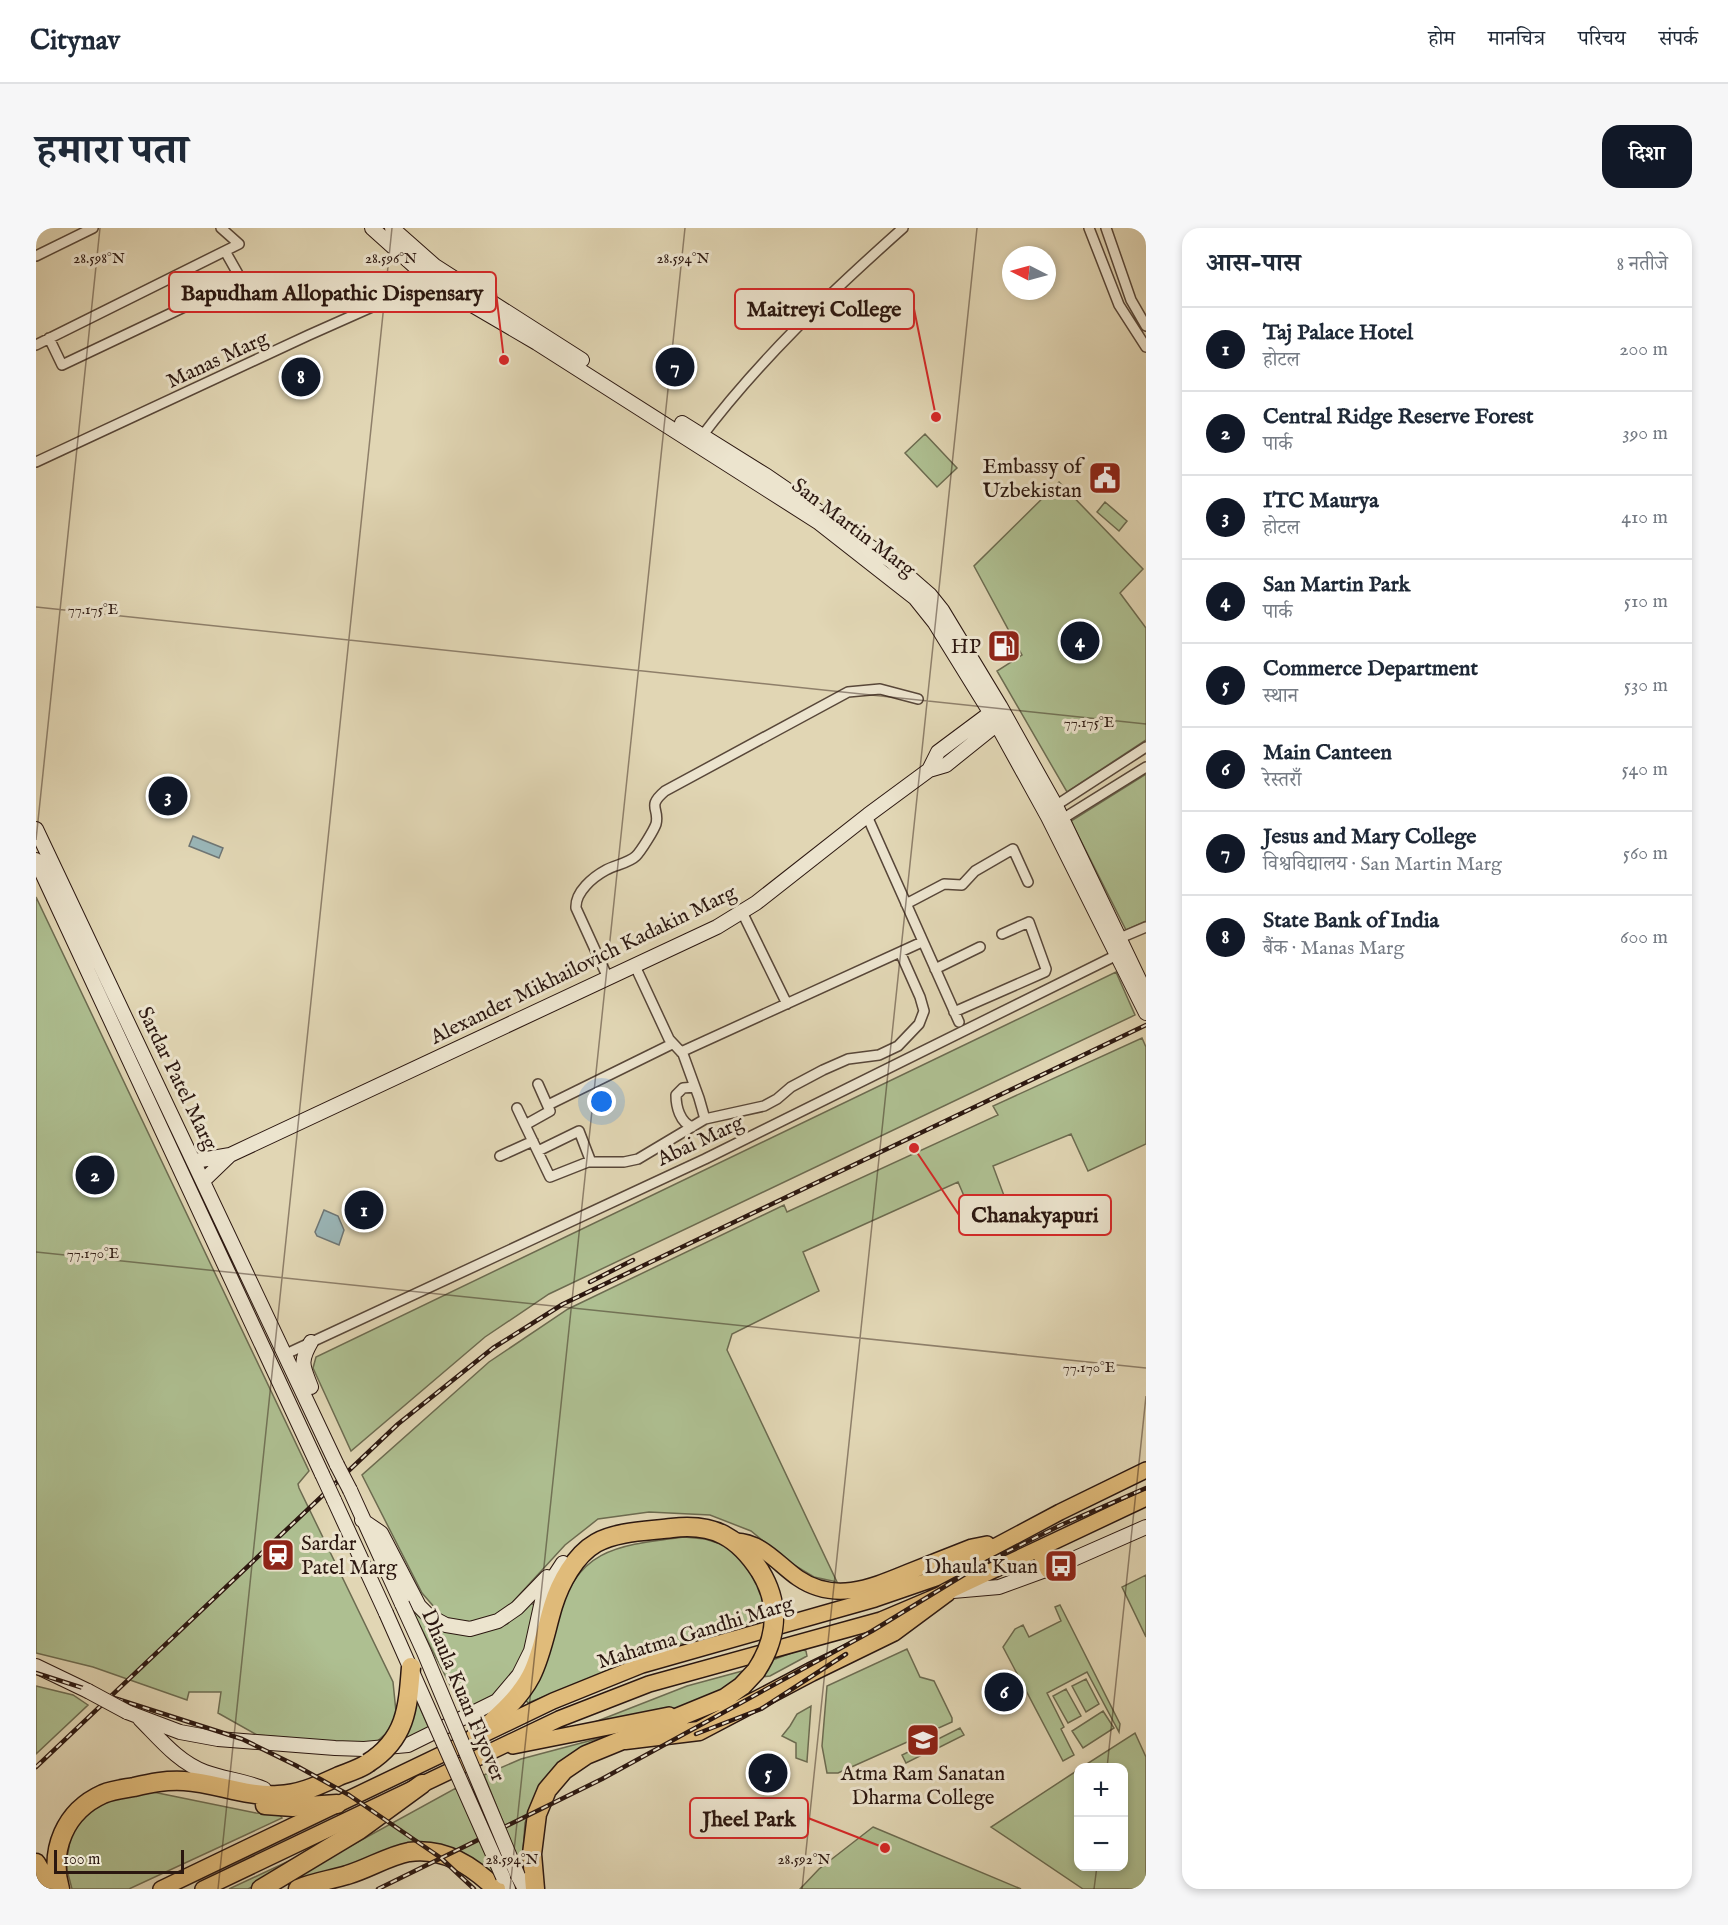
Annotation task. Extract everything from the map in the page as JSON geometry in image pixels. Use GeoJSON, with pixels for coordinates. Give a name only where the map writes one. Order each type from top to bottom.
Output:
{"type":"FeatureCollection","features":[{"type":"Feature","properties":{"kind":"highway"},"geometry":{"type":"LineString","coordinates":[[473,1739],[523,1690],[537,1662],[560,1587],[576,1562],[596,1544],[622,1535],[683,1528],[714,1532],[736,1541],[760,1571],[771,1594],[775,1621],[770,1647],[756,1671],[734,1693],[715,1703],[586,1755],[574,1762],[555,1780],[547,1790],[534,1827],[532,1854],[535,1889]]}},
{"type":"Feature","properties":{"kind":"highway"},"geometry":{"type":"LineString","coordinates":[[625,1740],[699,1731],[893,1632],[947,1592]]}},
{"type":"Feature","properties":{"kind":"highway"},"geometry":{"type":"LineString","coordinates":[[60,1889],[47,1874],[67,1825],[87,1802],[103,1794],[155,1781],[185,1781],[249,1794],[276,1795],[307,1791],[369,1763],[390,1743],[403,1724],[408,1707],[411,1667]]}},
{"type":"Feature","properties":{"kind":"highway"},"geometry":{"type":"LineString","coordinates":[[261,1889],[359,1830],[422,1784]]}},
{"type":"Feature","properties":{"kind":"highway"},"geometry":{"type":"LineString","coordinates":[[133,1787],[173,1788],[262,1805],[293,1807],[338,1804]]}},
{"type":"Feature","properties":{"kind":"highway"},"geometry":{"type":"LineString","coordinates":[[323,1889],[408,1852],[437,1852],[502,1885]]}},
{"type":"Feature","properties":{"kind":"highway"},"geometry":{"type":"LineString","coordinates":[[298,1889],[310,1884],[348,1879]]}},
{"type":"Feature","properties":{"kind":"main road","name":"San Martin Marg"},"geometry":{"type":"LineString","coordinates":[[372,228],[431,281],[699,440]]}},
{"type":"Feature","properties":{"kind":"main road","name":"San Martin Marg"},"geometry":{"type":"LineString","coordinates":[[392,228],[446,274],[699,440],[818,522],[915,598],[935,623],[998,715],[1054,815],[1121,948],[1142,997],[1146,1013]]}},
{"type":"Feature","properties":{"kind":"main road","name":"Alexander Mikhailovich Kadakin Marg"},"geometry":{"type":"LineString","coordinates":[[230,1155],[635,966],[742,912],[929,770],[938,752],[998,715]]}},
{"type":"Feature","properties":{"kind":"main road","name":"Sardar Patel Marg"},"geometry":{"type":"LineString","coordinates":[[36,829],[336,1461]]}},
{"type":"Feature","properties":{"kind":"main road","name":"Sardar Patel Marg"},"geometry":{"type":"LineString","coordinates":[[36,860],[334,1500]]}},
{"type":"Feature","properties":{"kind":"main road"},"geometry":{"type":"LineString","coordinates":[[195,1161],[230,1155]]}},
{"type":"Feature","properties":{"kind":"main road"},"geometry":{"type":"LineString","coordinates":[[204,1180],[230,1155]]}},
{"type":"Feature","properties":{"kind":"main road"},"geometry":{"type":"LineString","coordinates":[[311,1342],[303,1356],[303,1367],[334,1447],[336,1461]]}},
{"type":"Feature","properties":{"kind":"main road","name":"Dhaula Kuan Flyover"},"geometry":{"type":"LineString","coordinates":[[336,1461],[424,1652],[525,1889]]}},
{"type":"Feature","properties":{"kind":"main road","name":"Mahatma Gandhi Marg"},"geometry":{"type":"LineString","coordinates":[[162,1889],[553,1701],[642,1665],[854,1606],[936,1578],[1146,1470]]}},
{"type":"Feature","properties":{"kind":"main road","name":"Mahatma Gandhi Marg"},"geometry":{"type":"LineString","coordinates":[[203,1889],[559,1719],[649,1684],[881,1620],[947,1592],[1146,1498]]}},
{"type":"Feature","properties":{"kind":"main road","name":"Dhaula Kuan Flyover"},"geometry":{"type":"LineString","coordinates":[[334,1500],[411,1667],[502,1885]]}},
{"type":"Feature","properties":{"kind":"main road"},"geometry":{"type":"LineString","coordinates":[[362,1520],[381,1533],[419,1606],[437,1622],[455,1628],[479,1628],[505,1617],[523,1603],[578,1550],[596,1544]]}},
{"type":"Feature","properties":{"kind":"main road"},"geometry":{"type":"LineString","coordinates":[[947,1592],[999,1587],[1048,1570],[1146,1527]]}},
{"type":"Feature","properties":{"kind":"main road"},"geometry":{"type":"LineString","coordinates":[[736,1541],[748,1542],[761,1548],[808,1584],[825,1590],[848,1592],[871,1587],[972,1547],[1007,1540]]}},
{"type":"Feature","properties":{"kind":"main road"},"geometry":{"type":"LineString","coordinates":[[1038,1549],[1048,1570]]}},
{"type":"Feature","properties":{"kind":"main road"},"geometry":{"type":"LineString","coordinates":[[38,1668],[132,1714],[180,1732],[218,1739],[335,1748],[364,1749],[408,1745],[497,1701],[519,1676],[531,1651],[544,1592],[562,1563]]}},
{"type":"Feature","properties":{"kind":"main road"},"geometry":{"type":"LineString","coordinates":[[500,1747],[520,1746],[695,1710]]}},
{"type":"Feature","properties":{"kind":"main road"},"geometry":{"type":"LineString","coordinates":[[132,1714],[188,1764],[204,1772],[262,1788],[276,1795]]}},
{"type":"Feature","properties":{"kind":"street"},"geometry":{"type":"LineString","coordinates":[[36,256],[93,228]]}},
{"type":"Feature","properties":{"kind":"street"},"geometry":{"type":"LineString","coordinates":[[36,345],[239,244],[221,228]]}},
{"type":"Feature","properties":{"kind":"street"},"geometry":{"type":"LineString","coordinates":[[699,440],[752,375],[805,319],[903,228]]}},
{"type":"Feature","properties":{"kind":"street"},"geometry":{"type":"LineString","coordinates":[[1089,228],[1119,305],[1146,347]]}},
{"type":"Feature","properties":{"kind":"street"},"geometry":{"type":"LineString","coordinates":[[1106,228],[1131,300],[1146,326]]}},
{"type":"Feature","properties":{"kind":"street"},"geometry":{"type":"LineString","coordinates":[[49,338],[62,365],[237,282],[238,274],[225,251]]}},
{"type":"Feature","properties":{"kind":"street","name":"Manas Marg"},"geometry":{"type":"LineString","coordinates":[[36,462],[446,274]]}},
{"type":"Feature","properties":{"kind":"street"},"geometry":{"type":"LineString","coordinates":[[608,978],[576,908],[576,901],[579,894],[605,870],[635,857],[655,827],[657,820],[654,807],[657,798],[665,791],[848,692],[880,689],[918,699]]}},
{"type":"Feature","properties":{"kind":"street"},"geometry":{"type":"LineString","coordinates":[[1054,815],[1146,747]]}},
{"type":"Feature","properties":{"kind":"street"},"geometry":{"type":"LineString","coordinates":[[1054,815],[1146,767]]}},
{"type":"Feature","properties":{"kind":"street"},"geometry":{"type":"LineString","coordinates":[[867,816],[959,1022]]}},
{"type":"Feature","properties":{"kind":"street"},"geometry":{"type":"LineString","coordinates":[[906,904],[944,884],[962,885],[975,871],[1013,849],[1028,882]]}},
{"type":"Feature","properties":{"kind":"street"},"geometry":{"type":"LineString","coordinates":[[742,912],[787,1004]]}},
{"type":"Feature","properties":{"kind":"street"},"geometry":{"type":"LineString","coordinates":[[954,1012],[1045,972],[1046,969],[1029,922],[1002,934]]}},
{"type":"Feature","properties":{"kind":"street","name":"Abai Marg"},"geometry":{"type":"LineString","coordinates":[[286,1354],[705,1159],[1121,948],[1146,927]]}},
{"type":"Feature","properties":{"kind":"street"},"geometry":{"type":"LineString","coordinates":[[681,1052],[922,942]]}},
{"type":"Feature","properties":{"kind":"street"},"geometry":{"type":"LineString","coordinates":[[935,969],[980,947]]}},
{"type":"Feature","properties":{"kind":"street"},"geometry":{"type":"LineString","coordinates":[[517,1108],[550,1177],[591,1162],[624,1162],[638,1159],[705,1119],[764,1106],[777,1099],[790,1087],[848,1059],[879,1055],[898,1046],[919,1024],[924,1011],[900,952]]}},
{"type":"Feature","properties":{"kind":"street"},"geometry":{"type":"LineString","coordinates":[[635,966],[672,1044],[681,1052],[705,1119]]}},
{"type":"Feature","properties":{"kind":"street"},"geometry":{"type":"LineString","coordinates":[[548,1105],[672,1044]]}},
{"type":"Feature","properties":{"kind":"street"},"geometry":{"type":"LineString","coordinates":[[525,1125],[550,1111],[538,1084]]}},
{"type":"Feature","properties":{"kind":"street"},"geometry":{"type":"LineString","coordinates":[[692,1127],[682,1118],[676,1103],[676,1095],[683,1088],[695,1087]]}},
{"type":"Feature","properties":{"kind":"street"},"geometry":{"type":"LineString","coordinates":[[538,1150],[579,1131],[591,1162]]}},
{"type":"Feature","properties":{"kind":"street"},"geometry":{"type":"LineString","coordinates":[[500,1156],[533,1140]]}},
{"type":"Feature","properties":{"kind":"green space"},"geometry":{"type":"Polygon","coordinates":[[[925,434],[957,468],[937,487],[905,453],[925,434]]]}},
{"type":"Feature","properties":{"kind":"green space"},"geometry":{"type":"Polygon","coordinates":[[[1059,482],[1143,569],[1120,593],[1146,628],[1146,740],[1067,792],[997,671],[1022,655],[974,566],[1059,482]]]}},
{"type":"Feature","properties":{"kind":"green space"},"geometry":{"type":"Polygon","coordinates":[[[1105,502],[1127,521],[1119,531],[1097,512],[1105,502]]]}},
{"type":"Feature","properties":{"kind":"green space"},"geometry":{"type":"Polygon","coordinates":[[[1146,774],[1146,921],[1126,930],[1071,821],[1146,774]]]}},
{"type":"Feature","properties":{"kind":"green space"},"geometry":{"type":"Polygon","coordinates":[[[36,897],[309,1471],[298,1484],[299,1488],[393,1682],[396,1712],[391,1729],[373,1745],[257,1735],[218,1713],[221,1692],[189,1692],[187,1700],[93,1667],[36,1653],[36,897]]]}},
{"type":"Feature","properties":{"kind":"green space"},"geometry":{"type":"Polygon","coordinates":[[[1116,972],[1135,1015],[549,1294],[485,1337],[351,1451],[313,1368],[316,1357],[1116,972]]]}},
{"type":"Feature","properties":{"kind":"green space"},"geometry":{"type":"Polygon","coordinates":[[[1142,1038],[1146,1047],[1146,1144],[1088,1171],[1071,1134],[993,1166],[1009,1209],[976,1224],[958,1182],[803,1252],[819,1291],[732,1334],[727,1350],[837,1582],[814,1577],[789,1562],[751,1531],[710,1515],[649,1512],[598,1519],[565,1545],[509,1606],[486,1621],[460,1622],[442,1616],[422,1593],[362,1475],[489,1362],[568,1309],[784,1205],[787,1212],[998,1115],[993,1106],[1142,1038]]]}},
{"type":"Feature","properties":{"kind":"green space"},"geometry":{"type":"Polygon","coordinates":[[[375,1536],[423,1614],[485,1631],[507,1624],[530,1603],[535,1605],[524,1659],[503,1690],[464,1713],[375,1536]]]}},
{"type":"Feature","properties":{"kind":"green space"},"geometry":{"type":"Polygon","coordinates":[[[684,1537],[705,1539],[724,1545],[751,1564],[769,1618],[660,1650],[528,1703],[525,1699],[542,1670],[566,1595],[576,1577],[604,1554],[621,1547],[684,1537]]]}},
{"type":"Feature","properties":{"kind":"green space"},"geometry":{"type":"Polygon","coordinates":[[[1146,1575],[1146,1637],[1122,1587],[1146,1575]]]}},
{"type":"Feature","properties":{"kind":"green space"},"geometry":{"type":"Polygon","coordinates":[[[1060,1605],[1120,1724],[1119,1732],[1087,1672],[1047,1693],[1064,1727],[1061,1729],[1074,1755],[1063,1761],[1003,1647],[1015,1629],[1023,1625],[1029,1637],[1061,1621],[1055,1607],[1060,1605]]]}},
{"type":"Feature","properties":{"kind":"green space"},"geometry":{"type":"Polygon","coordinates":[[[802,1649],[806,1651],[807,1656],[770,1676],[761,1677],[686,1706],[559,1736],[687,1686],[746,1670],[802,1649]]]}},
{"type":"Feature","properties":{"kind":"green space"},"geometry":{"type":"Polygon","coordinates":[[[907,1649],[920,1677],[934,1681],[952,1722],[838,1773],[827,1773],[822,1746],[827,1686],[907,1649]]]}},
{"type":"Feature","properties":{"kind":"green space"},"geometry":{"type":"Polygon","coordinates":[[[1086,1679],[1099,1704],[1086,1712],[1072,1686],[1086,1679]]]}},
{"type":"Feature","properties":{"kind":"green space"},"geometry":{"type":"Polygon","coordinates":[[[36,1686],[73,1695],[88,1705],[36,1754],[36,1686]]]}},
{"type":"Feature","properties":{"kind":"green space"},"geometry":{"type":"Polygon","coordinates":[[[1066,1689],[1081,1716],[1068,1723],[1053,1696],[1066,1689]]]}},
{"type":"Feature","properties":{"kind":"green space"},"geometry":{"type":"Polygon","coordinates":[[[413,1692],[430,1731],[398,1741],[413,1692]]]}},
{"type":"Feature","properties":{"kind":"green space"},"geometry":{"type":"Polygon","coordinates":[[[811,1706],[807,1762],[796,1758],[796,1743],[782,1736],[797,1714],[811,1706]]]}},
{"type":"Feature","properties":{"kind":"green space"},"geometry":{"type":"Polygon","coordinates":[[[1103,1711],[1114,1728],[1083,1748],[1072,1731],[1103,1711]]]}},
{"type":"Feature","properties":{"kind":"green space"},"geometry":{"type":"Polygon","coordinates":[[[960,1728],[964,1735],[938,1748],[934,1741],[960,1728]]]}},
{"type":"Feature","properties":{"kind":"green space"},"geometry":{"type":"Polygon","coordinates":[[[1135,1733],[1146,1757],[1146,1889],[1083,1889],[991,1827],[1074,1773],[1074,1871],[1128,1871],[1128,1763],[1088,1763],[1135,1733]]]}},
{"type":"Feature","properties":{"kind":"green space"},"geometry":{"type":"Polygon","coordinates":[[[615,1734],[533,1802],[525,1823],[523,1851],[530,1889],[484,1775],[521,1759],[615,1734]]]}},
{"type":"Feature","properties":{"kind":"green space"},"geometry":{"type":"Polygon","coordinates":[[[928,1742],[932,1750],[906,1763],[902,1755],[928,1742]]]}},
{"type":"Feature","properties":{"kind":"green space"},"geometry":{"type":"Polygon","coordinates":[[[456,1788],[499,1882],[485,1870],[382,1853],[298,1883],[294,1877],[456,1788]]]}},
{"type":"Feature","properties":{"kind":"green space"},"geometry":{"type":"Polygon","coordinates":[[[153,1792],[256,1813],[279,1814],[282,1818],[129,1889],[72,1889],[67,1870],[67,1858],[71,1835],[77,1823],[108,1797],[153,1792]]]}},
{"type":"Feature","properties":{"kind":"green space"},"geometry":{"type":"Polygon","coordinates":[[[873,1827],[1021,1889],[800,1889],[819,1869],[873,1827]]]}},
{"type":"Feature","properties":{"kind":"green space"},"geometry":{"type":"Polygon","coordinates":[[[291,1860],[293,1865],[248,1889],[229,1889],[291,1860]]]}},
{"type":"Feature","properties":{"kind":"water"},"geometry":{"type":"Polygon","coordinates":[[[193,836],[223,848],[219,858],[189,846],[193,836]]]}},
{"type":"Feature","properties":{"kind":"water"},"geometry":{"type":"Polygon","coordinates":[[[324,1210],[338,1216],[344,1230],[339,1245],[317,1236],[315,1232],[324,1210]]]}},
{"type":"Feature","properties":{"kind":"railway"},"geometry":{"type":"LineString","coordinates":[[36,1767],[398,1424],[493,1348],[563,1304],[1146,1025]]}},
{"type":"Feature","properties":{"kind":"railway"},"geometry":{"type":"LineString","coordinates":[[590,1282],[633,1260]]}},
{"type":"Feature","properties":{"kind":"railway"},"geometry":{"type":"LineString","coordinates":[[378,1889],[602,1779],[872,1631],[980,1565],[1061,1525],[1146,1488]]}},
{"type":"Feature","properties":{"kind":"railway"},"geometry":{"type":"LineString","coordinates":[[696,1734],[761,1709],[846,1654]]}},
{"type":"Feature","properties":{"kind":"railway"},"geometry":{"type":"LineString","coordinates":[[36,1673],[242,1739],[295,1765],[349,1795],[441,1858],[474,1889]]}},
{"type":"Feature","properties":{"kind":"place","name":"Bapudham Allopathic Dispensary"},"geometry":{"type":"Point","coordinates":[504,360]}},
{"type":"Feature","properties":{"kind":"place","name":"Jesus and Mary College"},"geometry":{"type":"Point","coordinates":[675,367]}},
{"type":"Feature","properties":{"kind":"place","name":"State Bank of India"},"geometry":{"type":"Point","coordinates":[301,377]}},
{"type":"Feature","properties":{"kind":"place","name":"Maitreyi College"},"geometry":{"type":"Point","coordinates":[936,417]}},
{"type":"Feature","properties":{"kind":"place","name":"Embassy of Uzbekistan"},"geometry":{"type":"Point","coordinates":[1105,478]}},
{"type":"Feature","properties":{"kind":"place","name":"San Martin Park"},"geometry":{"type":"Point","coordinates":[1080,641]}},
{"type":"Feature","properties":{"kind":"place","name":"HP"},"geometry":{"type":"Point","coordinates":[1004,646]}},
{"type":"Feature","properties":{"kind":"place","name":"ITC Maurya"},"geometry":{"type":"Point","coordinates":[168,796]}},
{"type":"Feature","properties":{"kind":"place","name":"Chanakyapuri"},"geometry":{"type":"Point","coordinates":[914,1148]}},
{"type":"Feature","properties":{"kind":"place","name":"Central Ridge Reserve Forest"},"geometry":{"type":"Point","coordinates":[95,1175]}},
{"type":"Feature","properties":{"kind":"place","name":"Taj Palace Hotel"},"geometry":{"type":"Point","coordinates":[364,1210]}},
{"type":"Feature","properties":{"kind":"place","name":"Sardar Patel Marg"},"geometry":{"type":"Point","coordinates":[278,1555]}},
{"type":"Feature","properties":{"kind":"place","name":"Dhaula Kuan"},"geometry":{"type":"Point","coordinates":[1061,1566]}},
{"type":"Feature","properties":{"kind":"place","name":"Main Canteen"},"geometry":{"type":"Point","coordinates":[1004,1692]}},
{"type":"Feature","properties":{"kind":"place","name":"Atma Ram Sanatan Dharma College"},"geometry":{"type":"Point","coordinates":[923,1740]}},
{"type":"Feature","properties":{"kind":"place","name":"Commerce Department"},"geometry":{"type":"Point","coordinates":[768,1773]}},
{"type":"Feature","properties":{"kind":"place","name":"Jheel Park"},"geometry":{"type":"Point","coordinates":[885,1848]}}]}
